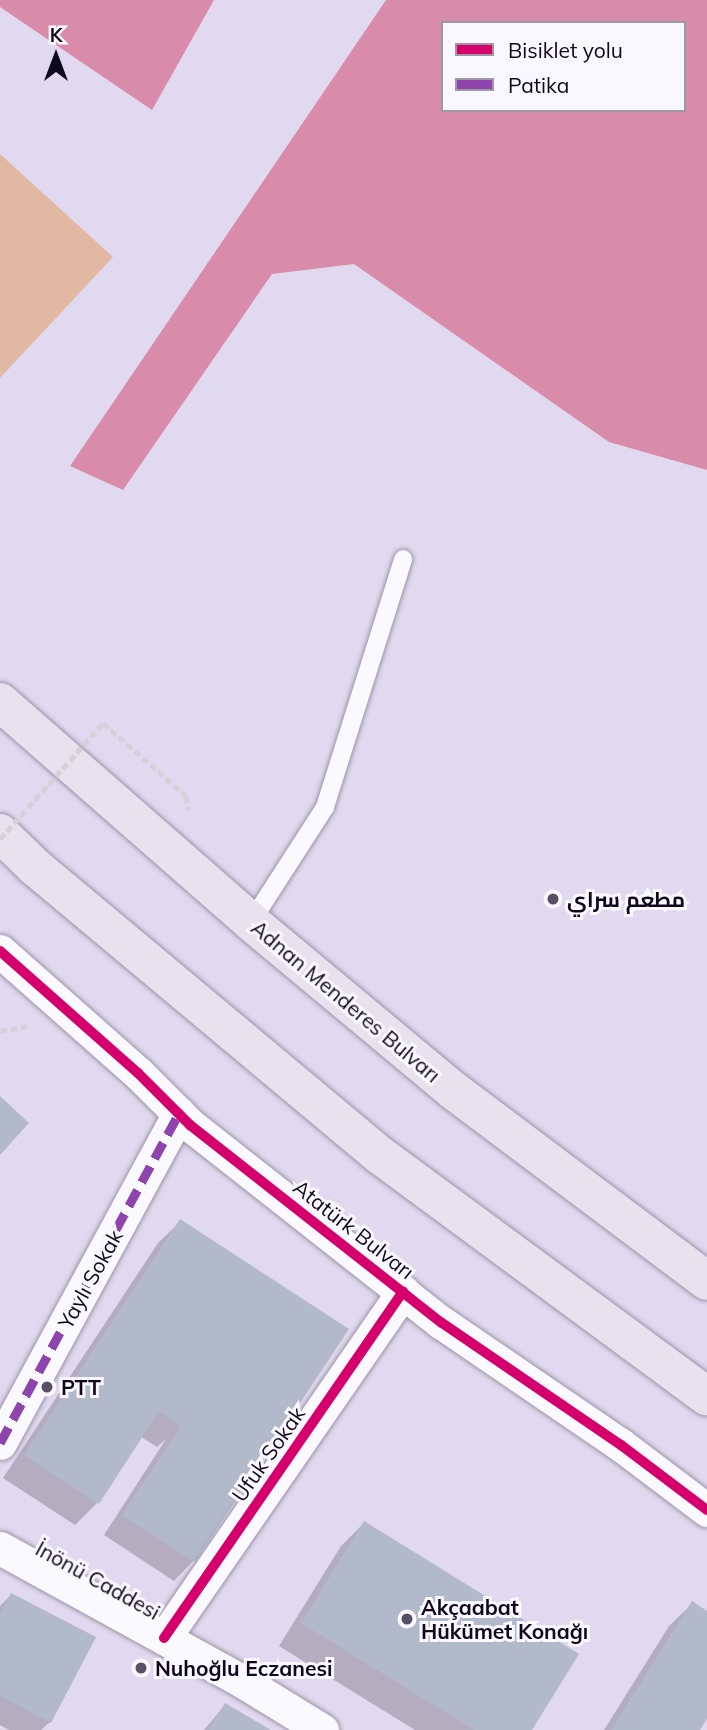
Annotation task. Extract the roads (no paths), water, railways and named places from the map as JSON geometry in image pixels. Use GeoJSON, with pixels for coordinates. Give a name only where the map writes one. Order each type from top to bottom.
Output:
{"type":"FeatureCollection","features":[{"type":"Feature","properties":{"kind":"highway","name":"Adnan Menderes Bulvarı"},"geometry":{"type":"LineString","coordinates":[[0,702],[251,922],[454,1091],[707,1281]]}},
{"type":"Feature","properties":{"kind":"highway"},"geometry":{"type":"LineString","coordinates":[[0,833],[35,867],[380,1156],[707,1396]]}},
{"type":"Feature","properties":{"kind":"street","name":"Atatürk Bulvarı"},"geometry":{"type":"LineString","coordinates":[[0,951],[138,1073],[179,1114],[442,1323],[621,1445],[707,1510]]}},
{"type":"Feature","properties":{"kind":"street","name":"Yaylı Sokak"},"geometry":{"type":"LineString","coordinates":[[0,1443],[179,1114]]}},
{"type":"Feature","properties":{"kind":"street","name":"Ufuk Sokak"},"geometry":{"type":"LineString","coordinates":[[164,1638],[403,1292]]}},
{"type":"Feature","properties":{"kind":"street","name":"İnönü Caddesi"},"geometry":{"type":"LineString","coordinates":[[0,1548],[164,1638],[322,1730]]}},
{"type":"Feature","properties":{"kind":"lane"},"geometry":{"type":"LineString","coordinates":[[251,922],[325,807],[403,559]]}},
{"type":"Feature","properties":{"kind":"place","name":"مطعم سراي"},"geometry":{"type":"Point","coordinates":[553,899]}},
{"type":"Feature","properties":{"kind":"place","name":"PTT"},"geometry":{"type":"Point","coordinates":[47,1387]}},
{"type":"Feature","properties":{"kind":"place","name":"Akçaabat Hükümet Konağı"},"geometry":{"type":"Point","coordinates":[407,1619]}},
{"type":"Feature","properties":{"kind":"place","name":"Nuhoğlu Eczanesi"},"geometry":{"type":"Point","coordinates":[141,1668]}}]}
